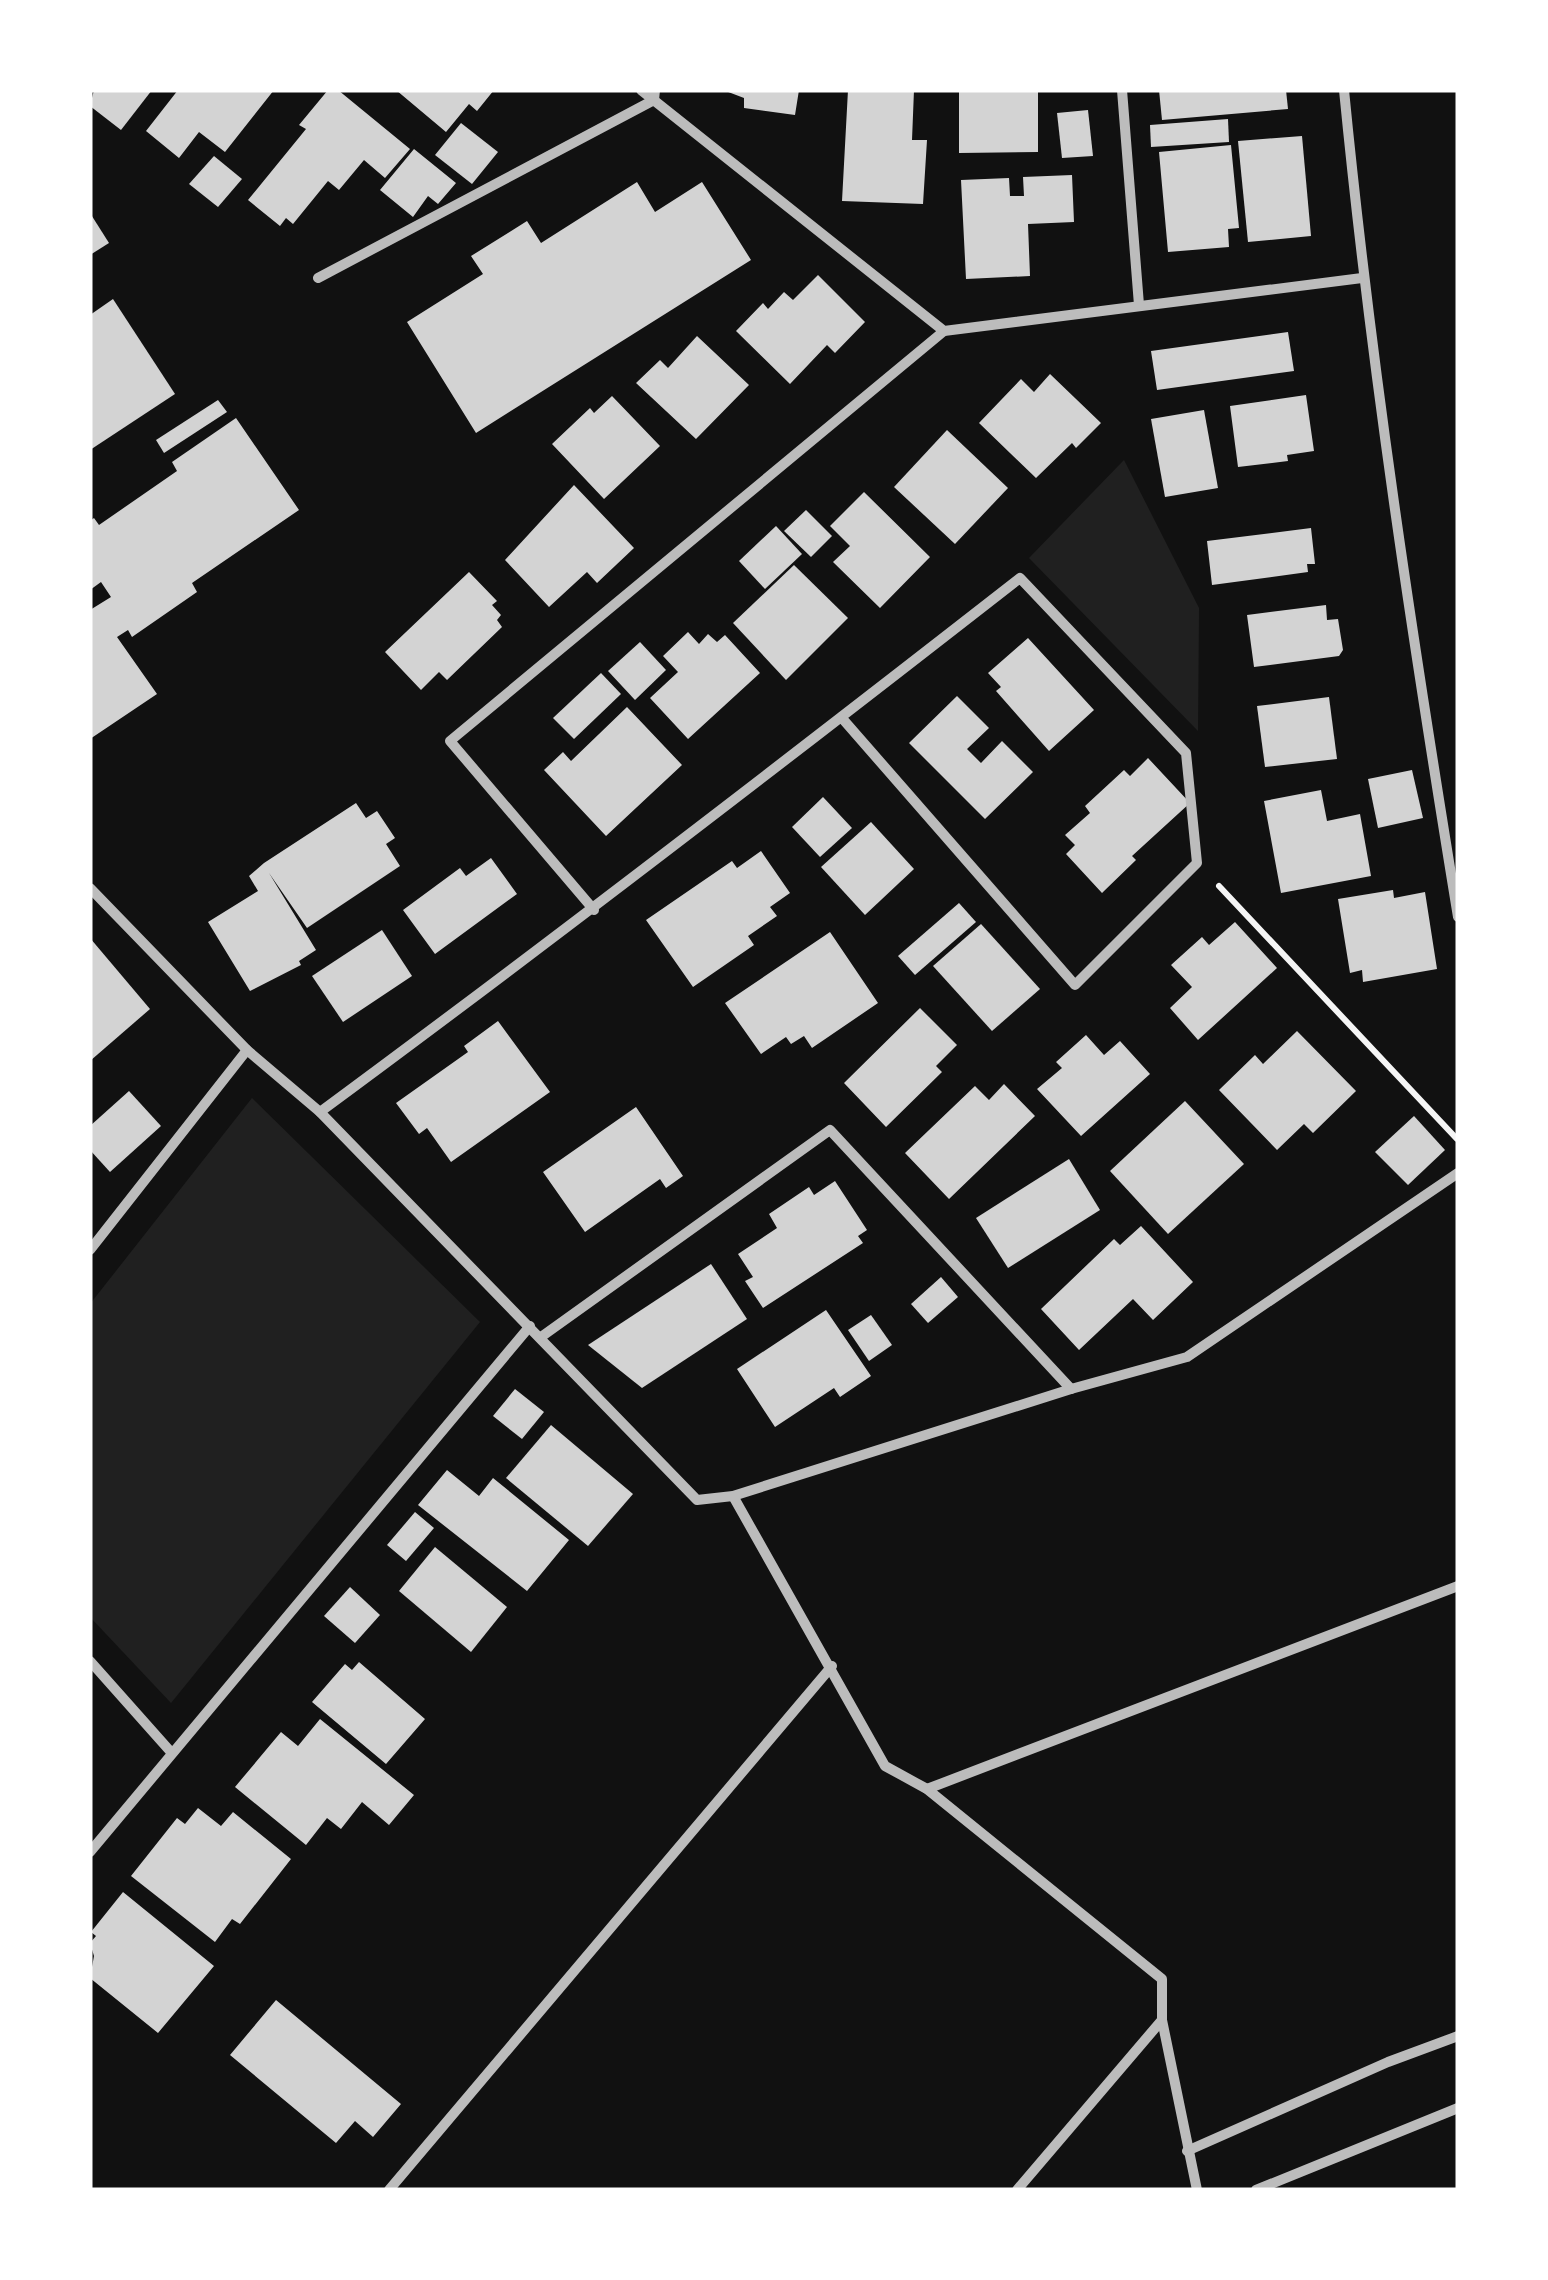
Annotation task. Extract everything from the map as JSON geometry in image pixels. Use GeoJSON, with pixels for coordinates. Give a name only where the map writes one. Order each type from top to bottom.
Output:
{"type":"FeatureCollection","features":[{"type":"Feature","properties":{"kind":"street"},"geometry":{"type":"LineString","coordinates":[[641,90],[654,95],[944,332]]}},
{"type":"Feature","properties":{"kind":"street"},"geometry":{"type":"LineString","coordinates":[[1122,90],[1139,305]]}},
{"type":"Feature","properties":{"kind":"street"},"geometry":{"type":"LineString","coordinates":[[1344,90],[1362,278],[1412,644],[1458,910]]}},
{"type":"Feature","properties":{"kind":"street"},"geometry":{"type":"LineString","coordinates":[[318,278],[654,95]]}},
{"type":"Feature","properties":{"kind":"street"},"geometry":{"type":"LineString","coordinates":[[594,910],[450,741],[944,332],[1362,278]]}},
{"type":"Feature","properties":{"kind":"street"},"geometry":{"type":"LineString","coordinates":[[320,1112],[594,910],[1020,578],[1186,754],[1198,863],[1076,985],[841,718]]}},
{"type":"Feature","properties":{"kind":"street"},"geometry":{"type":"LineString","coordinates":[[90,888],[247,1050],[320,1112],[698,1500],[733,1496],[1072,1388],[1187,1357],[1458,1173]]}},
{"type":"Feature","properties":{"kind":"street"},"geometry":{"type":"LineString","coordinates":[[90,1250],[247,1050]]}},
{"type":"Feature","properties":{"kind":"street"},"geometry":{"type":"LineString","coordinates":[[541,1338],[830,1130],[1072,1388]]}},
{"type":"Feature","properties":{"kind":"street"},"geometry":{"type":"LineString","coordinates":[[90,1852],[170,1751],[530,1326]]}},
{"type":"Feature","properties":{"kind":"street"},"geometry":{"type":"LineString","coordinates":[[733,1496],[885,1766],[928,1788],[1162,1979],[1162,2020],[1197,2190]]}},
{"type":"Feature","properties":{"kind":"street"},"geometry":{"type":"LineString","coordinates":[[928,1788],[1458,1586]]}},
{"type":"Feature","properties":{"kind":"street"},"geometry":{"type":"LineString","coordinates":[[90,1661],[170,1751]]}},
{"type":"Feature","properties":{"kind":"street"},"geometry":{"type":"LineString","coordinates":[[389,2190],[832,1666]]}},
{"type":"Feature","properties":{"kind":"street"},"geometry":{"type":"LineString","coordinates":[[1018,2190],[1162,2020]]}},
{"type":"Feature","properties":{"kind":"street"},"geometry":{"type":"LineString","coordinates":[[1187,2151],[1388,2062],[1458,2036]]}},
{"type":"Feature","properties":{"kind":"street"},"geometry":{"type":"LineString","coordinates":[[1256,2190],[1458,2108]]}},
{"type":"Feature","properties":{"kind":"path"},"geometry":{"type":"LineString","coordinates":[[1198,863],[1458,1140]]}},
{"type":"Feature","properties":{"kind":"shaded area"},"geometry":{"type":"Polygon","coordinates":[[[1124,460],[1199,608],[1198,731],[1029,558],[1124,460]]]}},
{"type":"Feature","properties":{"kind":"shaded area"},"geometry":{"type":"Polygon","coordinates":[[[252,1098],[480,1322],[171,1703],[90,1617],[90,1304],[252,1098]]]}},
{"type":"Feature","properties":{"kind":"building"},"geometry":{"type":"Polygon","coordinates":[[[94,90],[152,90],[121,130],[90,106],[94,90]]]}},
{"type":"Feature","properties":{"kind":"building"},"geometry":{"type":"Polygon","coordinates":[[[178,90],[274,90],[225,152],[199,132],[179,158],[146,131],[178,90]]]}},
{"type":"Feature","properties":{"kind":"building"},"geometry":{"type":"Polygon","coordinates":[[[328,90],[338,90],[410,149],[385,178],[364,160],[339,190],[328,181],[293,224],[286,218],[280,226],[248,200],[306,129],[299,125],[328,90]]]}},
{"type":"Feature","properties":{"kind":"building"},"geometry":{"type":"Polygon","coordinates":[[[396,90],[494,90],[477,111],[469,104],[446,132],[396,90]]]}},
{"type":"Feature","properties":{"kind":"building"},"geometry":{"type":"Polygon","coordinates":[[[723,90],[799,90],[795,115],[744,108],[744,98],[723,90]]]}},
{"type":"Feature","properties":{"kind":"building"},"geometry":{"type":"Polygon","coordinates":[[[848,90],[914,90],[912,140],[927,140],[923,204],[842,201],[848,90]]]}},
{"type":"Feature","properties":{"kind":"building"},"geometry":{"type":"Polygon","coordinates":[[[959,90],[1038,90],[1038,152],[959,153],[959,90]]]}},
{"type":"Feature","properties":{"kind":"building"},"geometry":{"type":"Polygon","coordinates":[[[1159,90],[1286,90],[1288,109],[1162,120],[1159,90]]]}},
{"type":"Feature","properties":{"kind":"building"},"geometry":{"type":"Polygon","coordinates":[[[1088,110],[1093,156],[1062,158],[1057,113],[1088,110]]]}},
{"type":"Feature","properties":{"kind":"building"},"geometry":{"type":"Polygon","coordinates":[[[1228,119],[1229,142],[1151,147],[1150,125],[1228,119]]]}},
{"type":"Feature","properties":{"kind":"building"},"geometry":{"type":"Polygon","coordinates":[[[461,123],[498,152],[472,184],[435,155],[461,123]]]}},
{"type":"Feature","properties":{"kind":"building"},"geometry":{"type":"Polygon","coordinates":[[[1302,136],[1311,236],[1248,242],[1238,141],[1302,136]]]}},
{"type":"Feature","properties":{"kind":"building"},"geometry":{"type":"Polygon","coordinates":[[[1231,145],[1239,228],[1228,229],[1229,247],[1168,252],[1159,152],[1231,145]]]}},
{"type":"Feature","properties":{"kind":"building"},"geometry":{"type":"Polygon","coordinates":[[[414,149],[456,183],[438,204],[428,196],[413,217],[380,190],[414,149]]]}},
{"type":"Feature","properties":{"kind":"building"},"geometry":{"type":"Polygon","coordinates":[[[214,156],[242,179],[218,207],[189,184],[214,156]]]}},
{"type":"Feature","properties":{"kind":"building"},"geometry":{"type":"Polygon","coordinates":[[[1072,175],[1074,222],[1028,224],[1030,276],[966,279],[961,180],[1009,178],[1010,196],[1024,196],[1023,177],[1072,175]]]}},
{"type":"Feature","properties":{"kind":"building"},"geometry":{"type":"Polygon","coordinates":[[[637,182],[655,212],[702,182],[751,260],[476,433],[407,322],[483,274],[471,256],[527,221],[541,243],[637,182]]]}},
{"type":"Feature","properties":{"kind":"building"},"geometry":{"type":"Polygon","coordinates":[[[90,213],[109,243],[90,255],[90,213]]]}},
{"type":"Feature","properties":{"kind":"building"},"geometry":{"type":"Polygon","coordinates":[[[818,275],[865,322],[835,353],[827,345],[790,384],[736,331],[763,303],[768,309],[784,292],[793,300],[818,275]]]}},
{"type":"Feature","properties":{"kind":"building"},"geometry":{"type":"Polygon","coordinates":[[[113,299],[175,394],[90,450],[90,315],[113,299]]]}},
{"type":"Feature","properties":{"kind":"building"},"geometry":{"type":"Polygon","coordinates":[[[1288,332],[1294,371],[1157,390],[1151,351],[1288,332]]]}},
{"type":"Feature","properties":{"kind":"building"},"geometry":{"type":"Polygon","coordinates":[[[697,336],[749,385],[696,439],[636,383],[660,360],[668,368],[697,336]]]}},
{"type":"Feature","properties":{"kind":"building"},"geometry":{"type":"Polygon","coordinates":[[[1050,374],[1101,423],[1076,448],[1072,443],[1036,478],[979,423],[1021,379],[1034,392],[1050,374]]]}},
{"type":"Feature","properties":{"kind":"building"},"geometry":{"type":"Polygon","coordinates":[[[1306,395],[1314,451],[1287,455],[1288,461],[1238,467],[1230,406],[1306,395]]]}},
{"type":"Feature","properties":{"kind":"building"},"geometry":{"type":"Polygon","coordinates":[[[612,396],[660,446],[604,499],[552,444],[590,408],[594,413],[612,396]]]}},
{"type":"Feature","properties":{"kind":"building"},"geometry":{"type":"Polygon","coordinates":[[[218,400],[227,412],[164,453],[156,440],[218,400]]]}},
{"type":"Feature","properties":{"kind":"building"},"geometry":{"type":"Polygon","coordinates":[[[1204,410],[1218,488],[1165,497],[1151,419],[1204,410]]]}},
{"type":"Feature","properties":{"kind":"building"},"geometry":{"type":"Polygon","coordinates":[[[236,418],[299,510],[192,583],[197,592],[132,637],[128,630],[117,637],[157,694],[90,739],[90,610],[111,597],[101,582],[90,590],[90,521],[94,518],[99,525],[177,471],[172,462],[236,418]]]}},
{"type":"Feature","properties":{"kind":"building"},"geometry":{"type":"Polygon","coordinates":[[[947,430],[1008,488],[955,544],[894,487],[947,430]]]}},
{"type":"Feature","properties":{"kind":"building"},"geometry":{"type":"Polygon","coordinates":[[[574,485],[634,548],[597,583],[587,572],[549,607],[505,560],[574,485]]]}},
{"type":"Feature","properties":{"kind":"building"},"geometry":{"type":"Polygon","coordinates":[[[864,492],[930,557],[880,608],[833,562],[850,546],[830,526],[864,492]]]}},
{"type":"Feature","properties":{"kind":"building"},"geometry":{"type":"Polygon","coordinates":[[[806,510],[832,536],[811,557],[784,531],[806,510]]]}},
{"type":"Feature","properties":{"kind":"building"},"geometry":{"type":"Polygon","coordinates":[[[776,526],[802,554],[765,589],[739,561],[776,526]]]}},
{"type":"Feature","properties":{"kind":"building"},"geometry":{"type":"Polygon","coordinates":[[[1311,528],[1315,564],[1307,564],[1308,572],[1212,585],[1207,541],[1311,528]]]}},
{"type":"Feature","properties":{"kind":"building"},"geometry":{"type":"Polygon","coordinates":[[[794,565],[848,618],[786,680],[733,623],[794,565]]]}},
{"type":"Feature","properties":{"kind":"building"},"geometry":{"type":"Polygon","coordinates":[[[469,572],[497,601],[492,605],[501,615],[497,620],[502,627],[447,680],[439,672],[421,690],[385,652],[469,572]]]}},
{"type":"Feature","properties":{"kind":"building"},"geometry":{"type":"Polygon","coordinates":[[[1326,605],[1327,620],[1338,619],[1343,650],[1339,656],[1254,667],[1247,615],[1326,605]]]}},
{"type":"Feature","properties":{"kind":"building"},"geometry":{"type":"Polygon","coordinates":[[[688,632],[699,644],[708,634],[717,642],[725,635],[760,673],[688,739],[650,698],[678,672],[663,656],[688,632]]]}},
{"type":"Feature","properties":{"kind":"building"},"geometry":{"type":"Polygon","coordinates":[[[1028,638],[1094,710],[1049,751],[996,691],[1001,687],[988,673],[1028,638]]]}},
{"type":"Feature","properties":{"kind":"building"},"geometry":{"type":"Polygon","coordinates":[[[640,642],[666,670],[635,700],[608,671],[640,642]]]}},
{"type":"Feature","properties":{"kind":"building"},"geometry":{"type":"Polygon","coordinates":[[[601,673],[621,694],[574,739],[553,718],[601,673]]]}},
{"type":"Feature","properties":{"kind":"building"},"geometry":{"type":"Polygon","coordinates":[[[957,696],[989,728],[967,749],[981,763],[1002,741],[1033,772],[985,819],[909,743],[957,696]]]}},
{"type":"Feature","properties":{"kind":"building"},"geometry":{"type":"Polygon","coordinates":[[[1329,697],[1337,759],[1265,767],[1257,706],[1329,697]]]}},
{"type":"Feature","properties":{"kind":"building"},"geometry":{"type":"Polygon","coordinates":[[[627,707],[682,765],[606,836],[544,770],[563,752],[571,761],[627,707]]]}},
{"type":"Feature","properties":{"kind":"building"},"geometry":{"type":"Polygon","coordinates":[[[1148,758],[1190,803],[1132,856],[1136,860],[1102,893],[1066,854],[1075,845],[1065,835],[1090,813],[1085,806],[1124,770],[1130,776],[1148,758]]]}},
{"type":"Feature","properties":{"kind":"building"},"geometry":{"type":"Polygon","coordinates":[[[1412,770],[1423,818],[1378,828],[1368,779],[1412,770]]]}},
{"type":"Feature","properties":{"kind":"building"},"geometry":{"type":"Polygon","coordinates":[[[1321,790],[1327,821],[1360,814],[1371,876],[1281,893],[1264,801],[1321,790]]]}},
{"type":"Feature","properties":{"kind":"building"},"geometry":{"type":"Polygon","coordinates":[[[823,797],[852,828],[820,857],[792,827],[823,797]]]}},
{"type":"Feature","properties":{"kind":"building"},"geometry":{"type":"Polygon","coordinates":[[[356,803],[366,818],[377,811],[395,838],[386,844],[400,866],[307,928],[269,873],[316,950],[299,961],[301,965],[250,991],[208,922],[258,891],[249,876],[264,863],[356,803]]]}},
{"type":"Feature","properties":{"kind":"building"},"geometry":{"type":"Polygon","coordinates":[[[871,822],[914,869],[865,915],[821,867],[871,822]]]}},
{"type":"Feature","properties":{"kind":"building"},"geometry":{"type":"Polygon","coordinates":[[[761,851],[790,893],[770,907],[777,916],[748,936],[754,945],[693,987],[646,920],[732,861],[737,868],[761,851]]]}},
{"type":"Feature","properties":{"kind":"building"},"geometry":{"type":"Polygon","coordinates":[[[491,858],[517,894],[435,954],[403,910],[460,868],[466,876],[491,858]]]}},
{"type":"Feature","properties":{"kind":"building"},"geometry":{"type":"Polygon","coordinates":[[[1393,890],[1394,898],[1425,892],[1437,969],[1363,982],[1362,970],[1350,973],[1338,899],[1393,890]]]}},
{"type":"Feature","properties":{"kind":"building"},"geometry":{"type":"Polygon","coordinates":[[[959,903],[976,922],[915,975],[898,956],[959,903]]]}},
{"type":"Feature","properties":{"kind":"building"},"geometry":{"type":"Polygon","coordinates":[[[1235,922],[1277,968],[1198,1040],[1170,1008],[1192,987],[1171,965],[1202,937],[1209,945],[1235,922]]]}},
{"type":"Feature","properties":{"kind":"building"},"geometry":{"type":"Polygon","coordinates":[[[981,924],[1040,989],[992,1031],[933,966],[981,924]]]}},
{"type":"Feature","properties":{"kind":"building"},"geometry":{"type":"Polygon","coordinates":[[[382,930],[412,976],[343,1022],[312,976],[382,930]]]}},
{"type":"Feature","properties":{"kind":"building"},"geometry":{"type":"Polygon","coordinates":[[[830,932],[878,1003],[812,1048],[804,1036],[791,1044],[786,1037],[761,1054],[725,1003],[830,932]]]}},
{"type":"Feature","properties":{"kind":"building"},"geometry":{"type":"Polygon","coordinates":[[[90,938],[150,1009],[90,1061],[90,938]]]}},
{"type":"Feature","properties":{"kind":"building"},"geometry":{"type":"Polygon","coordinates":[[[920,1008],[957,1045],[936,1066],[942,1072],[886,1127],[844,1083],[920,1008]]]}},
{"type":"Feature","properties":{"kind":"building"},"geometry":{"type":"Polygon","coordinates":[[[498,1021],[550,1092],[451,1162],[427,1128],[419,1134],[396,1103],[468,1052],[464,1046],[498,1021]]]}},
{"type":"Feature","properties":{"kind":"building"},"geometry":{"type":"Polygon","coordinates":[[[1297,1031],[1356,1091],[1313,1133],[1304,1124],[1277,1150],[1219,1090],[1255,1055],[1263,1064],[1297,1031]]]}},
{"type":"Feature","properties":{"kind":"building"},"geometry":{"type":"Polygon","coordinates":[[[1086,1035],[1104,1055],[1120,1041],[1150,1074],[1081,1136],[1037,1089],[1062,1068],[1056,1062],[1086,1035]]]}},
{"type":"Feature","properties":{"kind":"building"},"geometry":{"type":"Polygon","coordinates":[[[1004,1084],[1035,1116],[949,1199],[905,1153],[975,1086],[989,1100],[1004,1084]]]}},
{"type":"Feature","properties":{"kind":"building"},"geometry":{"type":"Polygon","coordinates":[[[129,1091],[161,1126],[110,1172],[90,1150],[90,1126],[129,1091]]]}},
{"type":"Feature","properties":{"kind":"building"},"geometry":{"type":"Polygon","coordinates":[[[1185,1101],[1244,1164],[1168,1234],[1110,1171],[1185,1101]]]}},
{"type":"Feature","properties":{"kind":"building"},"geometry":{"type":"Polygon","coordinates":[[[636,1107],[683,1176],[666,1188],[660,1179],[585,1232],[543,1172],[636,1107]]]}},
{"type":"Feature","properties":{"kind":"building"},"geometry":{"type":"Polygon","coordinates":[[[1414,1116],[1445,1150],[1408,1185],[1375,1152],[1414,1116]]]}},
{"type":"Feature","properties":{"kind":"building"},"geometry":{"type":"Polygon","coordinates":[[[1069,1159],[1100,1210],[1008,1268],[976,1218],[1069,1159]]]}},
{"type":"Feature","properties":{"kind":"building"},"geometry":{"type":"Polygon","coordinates":[[[835,1181],[867,1230],[858,1236],[863,1243],[763,1308],[745,1281],[753,1277],[738,1254],[777,1228],[769,1214],[809,1187],[814,1195],[835,1181]]]}},
{"type":"Feature","properties":{"kind":"building"},"geometry":{"type":"Polygon","coordinates":[[[1141,1226],[1193,1282],[1153,1320],[1133,1299],[1079,1350],[1041,1309],[1114,1239],[1120,1245],[1141,1226]]]}},
{"type":"Feature","properties":{"kind":"building"},"geometry":{"type":"Polygon","coordinates":[[[711,1264],[747,1319],[642,1388],[588,1345],[711,1264]]]}},
{"type":"Feature","properties":{"kind":"building"},"geometry":{"type":"Polygon","coordinates":[[[941,1277],[958,1297],[928,1323],[911,1304],[941,1277]]]}},
{"type":"Feature","properties":{"kind":"building"},"geometry":{"type":"Polygon","coordinates":[[[826,1310],[871,1376],[840,1397],[834,1388],[775,1427],[737,1369],[826,1310]]]}},
{"type":"Feature","properties":{"kind":"building"},"geometry":{"type":"Polygon","coordinates":[[[871,1315],[892,1345],[869,1361],[848,1330],[871,1315]]]}},
{"type":"Feature","properties":{"kind":"building"},"geometry":{"type":"Polygon","coordinates":[[[515,1389],[544,1412],[522,1439],[493,1416],[515,1389]]]}},
{"type":"Feature","properties":{"kind":"building"},"geometry":{"type":"Polygon","coordinates":[[[551,1425],[633,1494],[588,1546],[506,1478],[551,1425]]]}},
{"type":"Feature","properties":{"kind":"building"},"geometry":{"type":"Polygon","coordinates":[[[447,1470],[479,1496],[493,1478],[569,1540],[527,1591],[418,1505],[447,1470]]]}},
{"type":"Feature","properties":{"kind":"building"},"geometry":{"type":"Polygon","coordinates":[[[415,1512],[434,1528],[406,1561],[387,1545],[415,1512]]]}},
{"type":"Feature","properties":{"kind":"building"},"geometry":{"type":"Polygon","coordinates":[[[435,1547],[507,1607],[471,1652],[399,1591],[435,1547]]]}},
{"type":"Feature","properties":{"kind":"building"},"geometry":{"type":"Polygon","coordinates":[[[350,1587],[380,1615],[355,1643],[324,1616],[350,1587]]]}},
{"type":"Feature","properties":{"kind":"building"},"geometry":{"type":"Polygon","coordinates":[[[359,1662],[425,1719],[386,1764],[312,1702],[345,1664],[352,1670],[359,1662]]]}},
{"type":"Feature","properties":{"kind":"building"},"geometry":{"type":"Polygon","coordinates":[[[320,1719],[414,1795],[389,1825],[362,1802],[341,1829],[327,1818],[306,1845],[235,1787],[281,1732],[298,1746],[320,1719]]]}},
{"type":"Feature","properties":{"kind":"building"},"geometry":{"type":"Polygon","coordinates":[[[198,1808],[221,1826],[233,1812],[291,1859],[240,1924],[232,1919],[215,1942],[131,1876],[177,1818],[185,1824],[198,1808]]]}},
{"type":"Feature","properties":{"kind":"building"},"geometry":{"type":"Polygon","coordinates":[[[123,1892],[214,1966],[158,2033],[90,1978],[94,1956],[90,1943],[96,1936],[91,1932],[123,1892]]]}},
{"type":"Feature","properties":{"kind":"building"},"geometry":{"type":"Polygon","coordinates":[[[276,2000],[401,2104],[373,2137],[355,2121],[336,2143],[230,2055],[276,2000]]]}}]}
